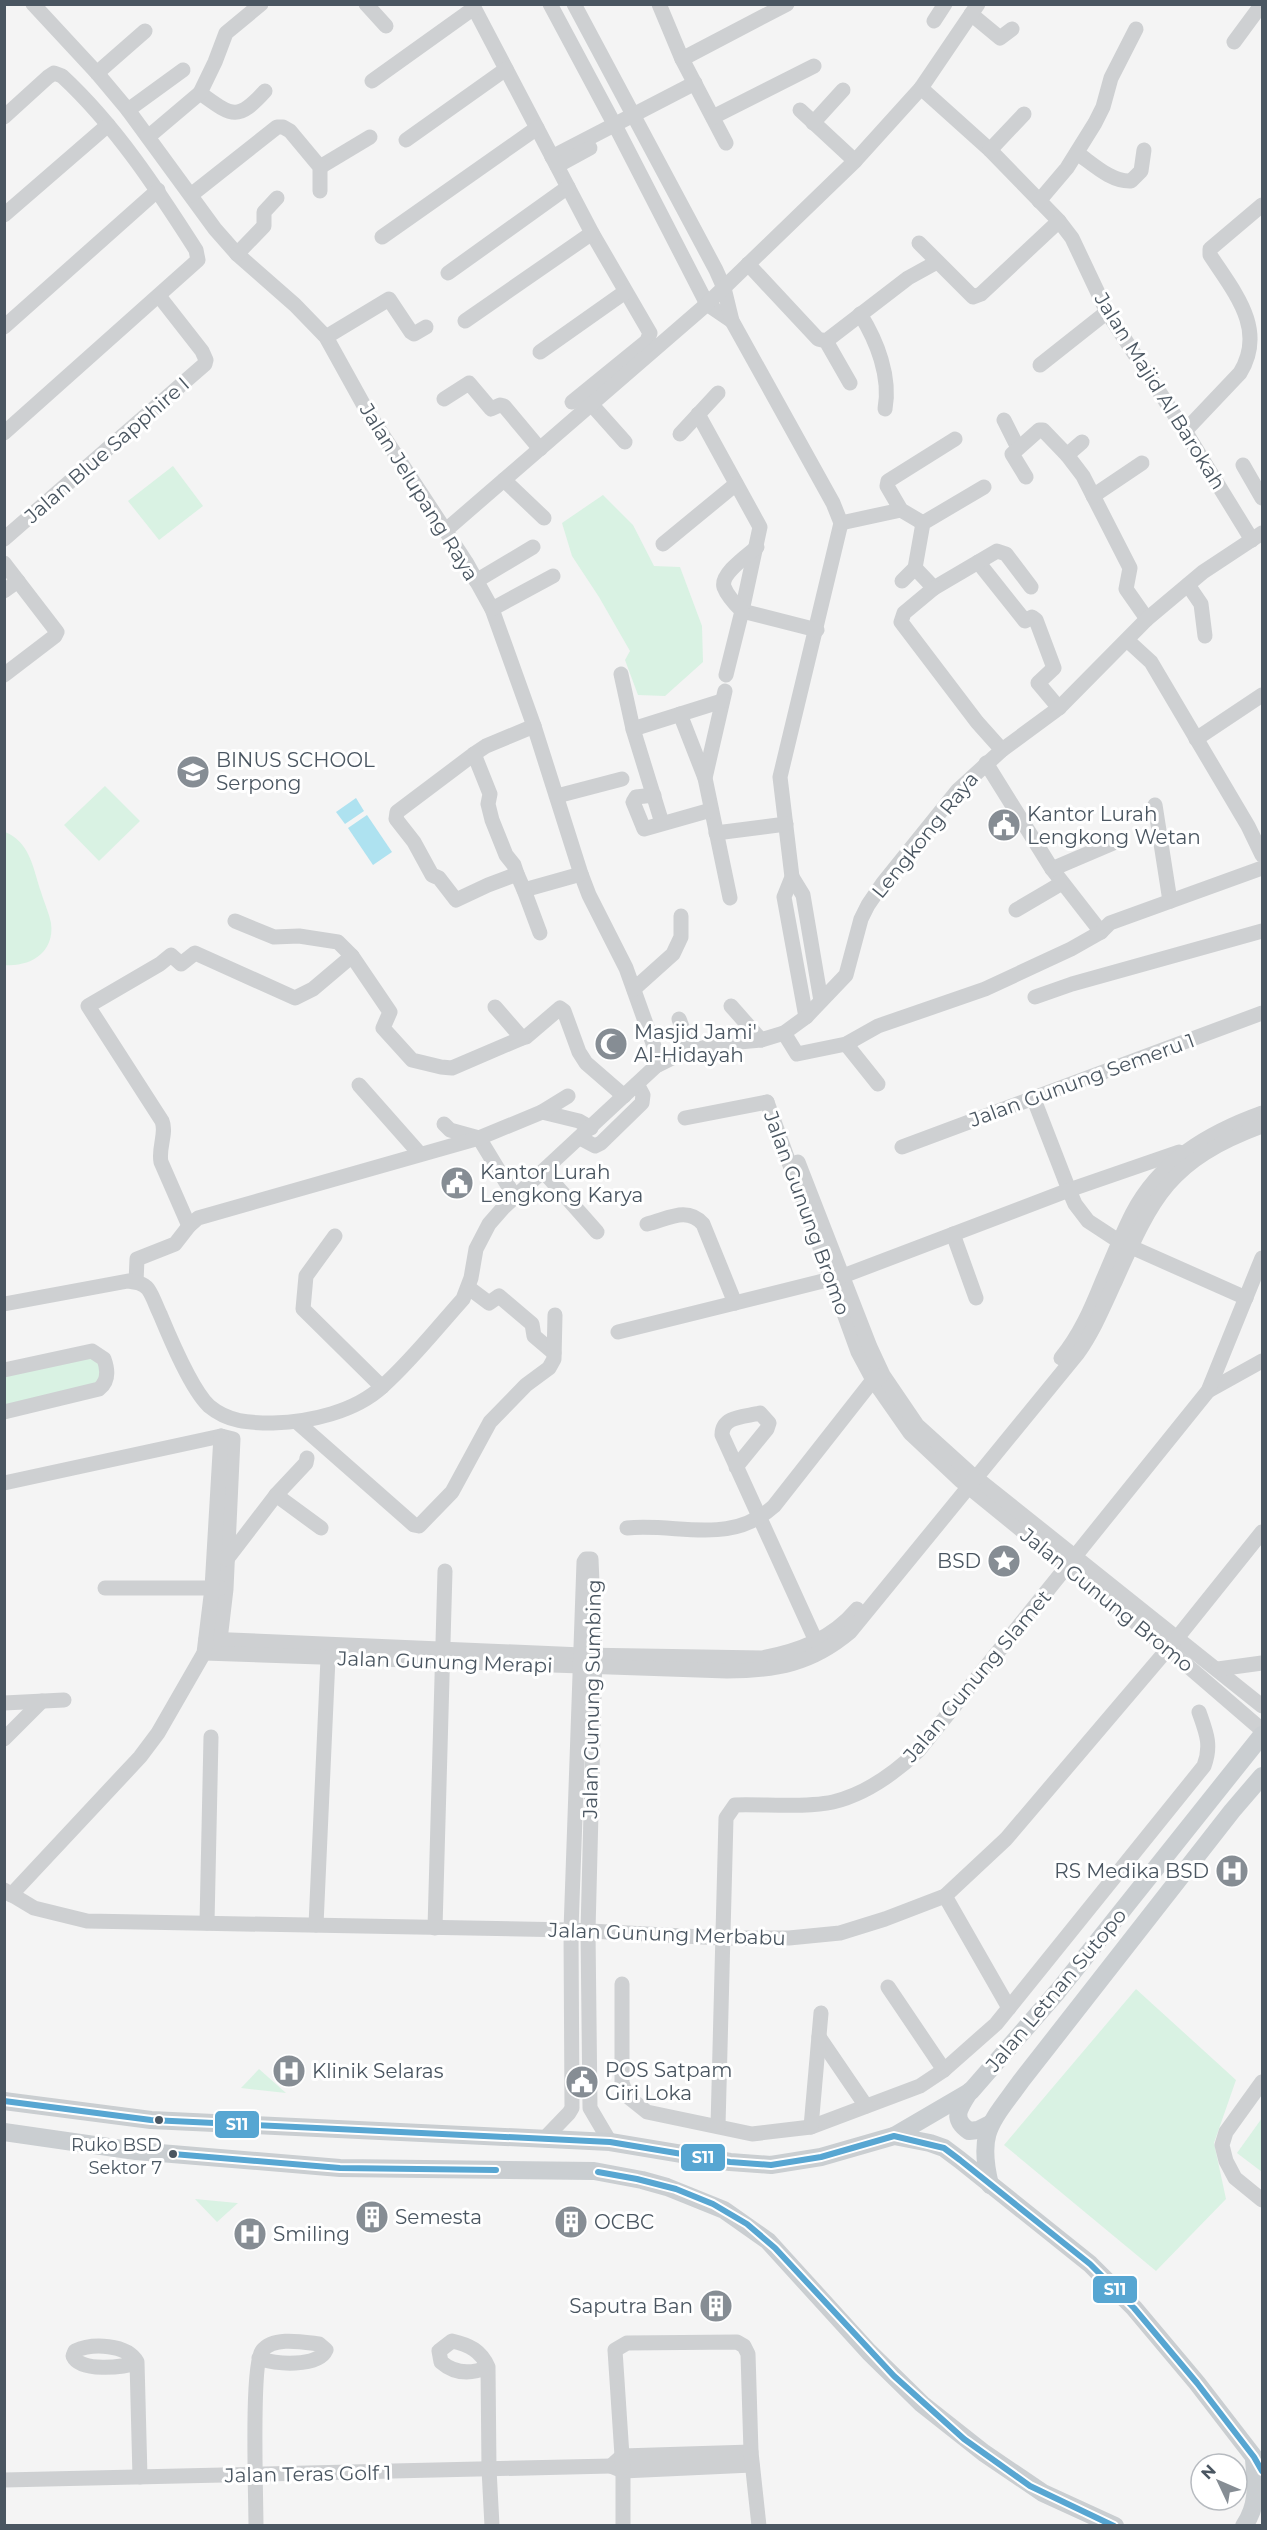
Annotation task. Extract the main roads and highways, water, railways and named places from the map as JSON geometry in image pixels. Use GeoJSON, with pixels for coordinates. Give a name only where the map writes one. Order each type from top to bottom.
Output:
{"type":"FeatureCollection","features":[{"type":"Feature","properties":{"kind":"main road","name":"Jalan Letnan Sutopo"},"geometry":{"type":"LineString","coordinates":[[894,2136],[971,2091],[1058,1991],[1263,1735]]}},
{"type":"Feature","properties":{"kind":"main road","name":"Jalan Letnan Sutopo"},"geometry":{"type":"LineString","coordinates":[[990,2185],[984,2145],[990,2124],[1232,1811],[1263,1776]]}},
{"type":"Feature","properties":{"kind":"main road"},"geometry":{"type":"LineString","coordinates":[[971,2091],[961,2106],[959,2124],[969,2131],[978,2130],[990,2124]]}},
{"type":"Feature","properties":{"kind":"main road"},"geometry":{"type":"LineString","coordinates":[[4,2101],[151,2120],[610,2142],[730,2162],[771,2164],[821,2157],[894,2136],[913,2138],[944,2148],[1090,2264],[1134,2308],[1197,2383],[1258,2464],[1253,2512],[1244,2526]]}},
{"type":"Feature","properties":{"kind":"main road"},"geometry":{"type":"LineString","coordinates":[[4,2132],[136,2151],[340,2168],[594,2171],[667,2187],[724,2210],[747,2224],[768,2241],[869,2352],[922,2404],[976,2447],[1043,2493],[1115,2526]]}},
{"type":"Feature","properties":{"kind":"water"},"geometry":{"type":"Polygon","coordinates":[[[356,798],[364,811],[345,824],[336,812],[356,798]]]}},
{"type":"Feature","properties":{"kind":"water"},"geometry":{"type":"Polygon","coordinates":[[[367,815],[392,852],[373,865],[348,828],[367,815]]]}},
{"type":"Feature","properties":{"kind":"place","name":"BINUS SCHOOL Serpong"},"geometry":{"type":"Point","coordinates":[193,772]}},
{"type":"Feature","properties":{"kind":"place","name":"Kantor Lurah Lengkong Wetan"},"geometry":{"type":"Point","coordinates":[1004,825]}},
{"type":"Feature","properties":{"kind":"place","name":"Masjid Jami' Al-Hidayah"},"geometry":{"type":"Point","coordinates":[611,1044]}},
{"type":"Feature","properties":{"kind":"place","name":"Kantor Lurah Lengkong Karya"},"geometry":{"type":"Point","coordinates":[457,1183]}},
{"type":"Feature","properties":{"kind":"place","name":"BSD"},"geometry":{"type":"Point","coordinates":[1004,1561]}},
{"type":"Feature","properties":{"kind":"place","name":"RS Medika BSD"},"geometry":{"type":"Point","coordinates":[1232,1871]}},
{"type":"Feature","properties":{"kind":"place","name":"Klinik Selaras"},"geometry":{"type":"Point","coordinates":[289,2071]}},
{"type":"Feature","properties":{"kind":"place","name":"POS Satpam Giri Loka"},"geometry":{"type":"Point","coordinates":[582,2082]}},
{"type":"Feature","properties":{"kind":"place","name":"Ruko BSD Sektor 7"},"geometry":{"type":"Point","coordinates":[173,2154]}},
{"type":"Feature","properties":{"kind":"place","name":"Semesta"},"geometry":{"type":"Point","coordinates":[372,2217]}},
{"type":"Feature","properties":{"kind":"place","name":"OCBC"},"geometry":{"type":"Point","coordinates":[571,2222]}},
{"type":"Feature","properties":{"kind":"place","name":"Smiling"},"geometry":{"type":"Point","coordinates":[250,2234]}},
{"type":"Feature","properties":{"kind":"place","name":"Saputra Ban"},"geometry":{"type":"Point","coordinates":[716,2306]}}]}
